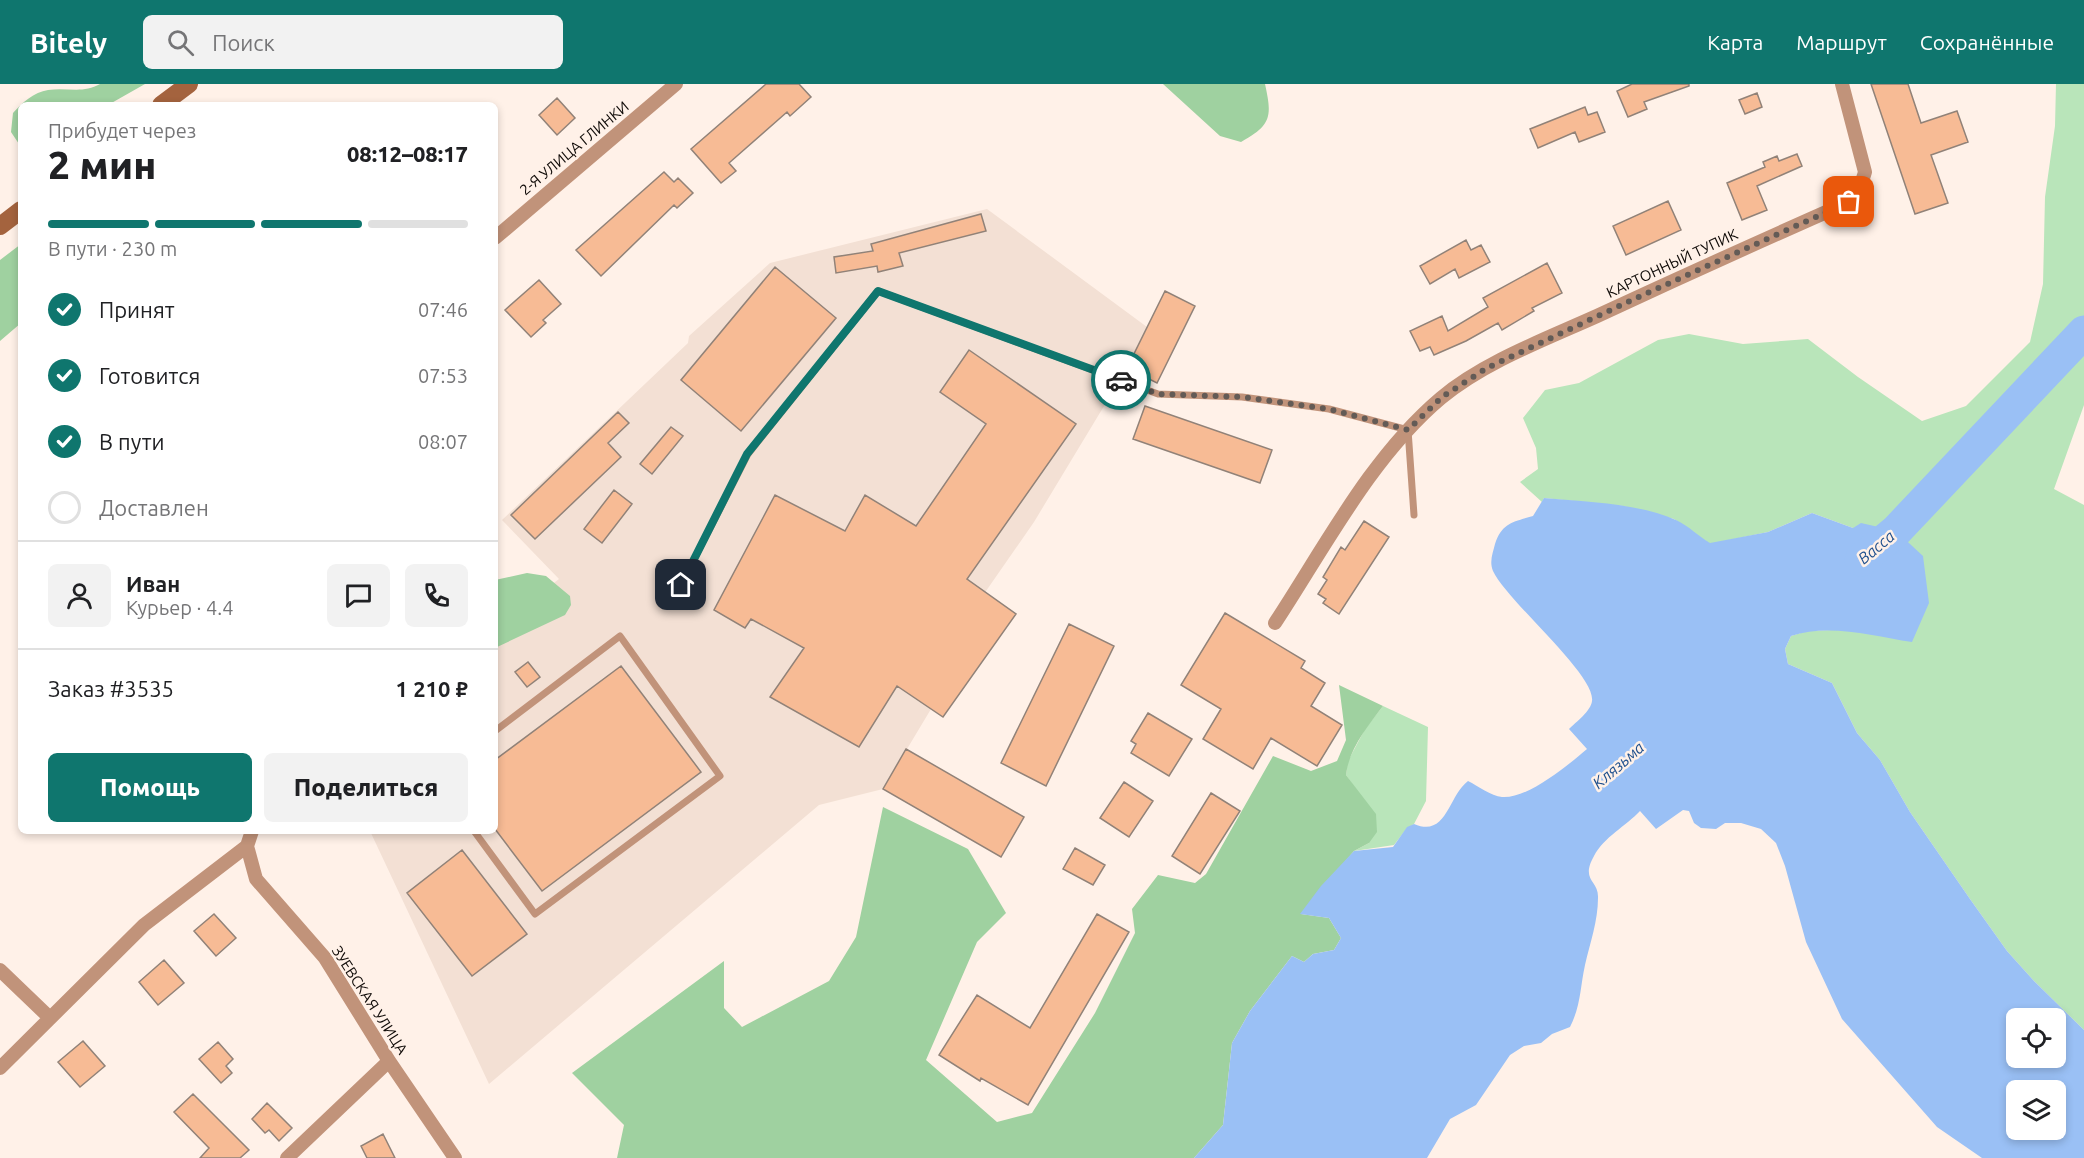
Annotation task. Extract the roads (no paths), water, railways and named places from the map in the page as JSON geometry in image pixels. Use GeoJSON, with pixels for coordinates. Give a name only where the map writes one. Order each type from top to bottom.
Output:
{"type":"FeatureCollection","features":[{"type":"Feature","properties":{"kind":"main road"},"geometry":{"type":"LineString","coordinates":[[165,102],[189,84]]}},
{"type":"Feature","properties":{"kind":"main road"},"geometry":{"type":"LineString","coordinates":[[0,226],[18,212]]}},
{"type":"Feature","properties":{"kind":"street","name":"2-Я УЛИЦА ГЛИНКИ"},"geometry":{"type":"LineString","coordinates":[[498,235],[676,84]]}},
{"type":"Feature","properties":{"kind":"street","name":"КАРТОННЫЙ ТУПИК"},"geometry":{"type":"LineString","coordinates":[[1275,623],[1375,470],[1408,430],[1442,397],[1487,368],[1849,202],[1859,190],[1865,172],[1842,84]]}},
{"type":"Feature","properties":{"kind":"street"},"geometry":{"type":"LineString","coordinates":[[0,1068],[144,924],[247,846],[251,834]]}},
{"type":"Feature","properties":{"kind":"street","name":"ЗУЕВСКАЯ УЛИЦА"},"geometry":{"type":"LineString","coordinates":[[247,846],[256,879],[325,958],[389,1061],[455,1158]]}},
{"type":"Feature","properties":{"kind":"street"},"geometry":{"type":"LineString","coordinates":[[0,970],[50,1018]]}},
{"type":"Feature","properties":{"kind":"street"},"geometry":{"type":"LineString","coordinates":[[287,1158],[389,1061]]}},
{"type":"Feature","properties":{"kind":"lane"},"geometry":{"type":"LineString","coordinates":[[681,585],[747,454],[878,291],[1158,394],[1242,397],[1329,409],[1408,430],[1414,515]]}},
{"type":"Feature","properties":{"kind":"lane"},"geometry":{"type":"LineString","coordinates":[[476,834],[535,914],[720,776],[620,636],[498,729]]}},
{"type":"Feature","properties":{"kind":"water","name":"Клязьма"},"geometry":{"type":"Polygon","coordinates":[[[1544,498],[1594,502],[1661,514],[1685,525],[1710,543],[1768,532],[1812,513],[1853,528],[1861,523],[1896,531],[1923,556],[1929,603],[1912,642],[1851,632],[1806,632],[1791,636],[1785,649],[1788,664],[1832,683],[1857,733],[1880,760],[1910,812],[1970,899],[2007,951],[2062,1008],[2006,1008],[2006,1068],[2066,1068],[2066,1012],[2084,1030],[2084,1158],[1982,1158],[1937,1127],[1842,1019],[1806,942],[1785,866],[1776,843],[1761,829],[1741,823],[1725,823],[1716,829],[1701,828],[1694,823],[1689,811],[1683,810],[1656,829],[1640,811],[1598,849],[1589,871],[1589,876],[1598,892],[1597,915],[1578,1004],[1570,1027],[1552,1034],[1541,1043],[1524,1046],[1510,1055],[1476,1105],[1450,1119],[1427,1158],[1194,1158],[1223,1125],[1232,1043],[1250,1011],[1292,956],[1304,962],[1313,954],[1334,950],[1341,938],[1329,918],[1300,914],[1321,886],[1354,851],[1393,847],[1407,827],[1414,824],[1425,827],[1434,825],[1440,821],[1468,781],[1493,795],[1502,797],[1524,793],[1547,780],[1587,749],[1569,729],[1591,705],[1589,689],[1566,656],[1501,584],[1493,571],[1491,560],[1498,537],[1505,527],[1533,516],[1544,498]]]}},
{"type":"Feature","properties":{"kind":"waterway","name":"Васса"},"geometry":{"type":"LineString","coordinates":[[1861,560],[1896,531],[2084,332]]}}]}
